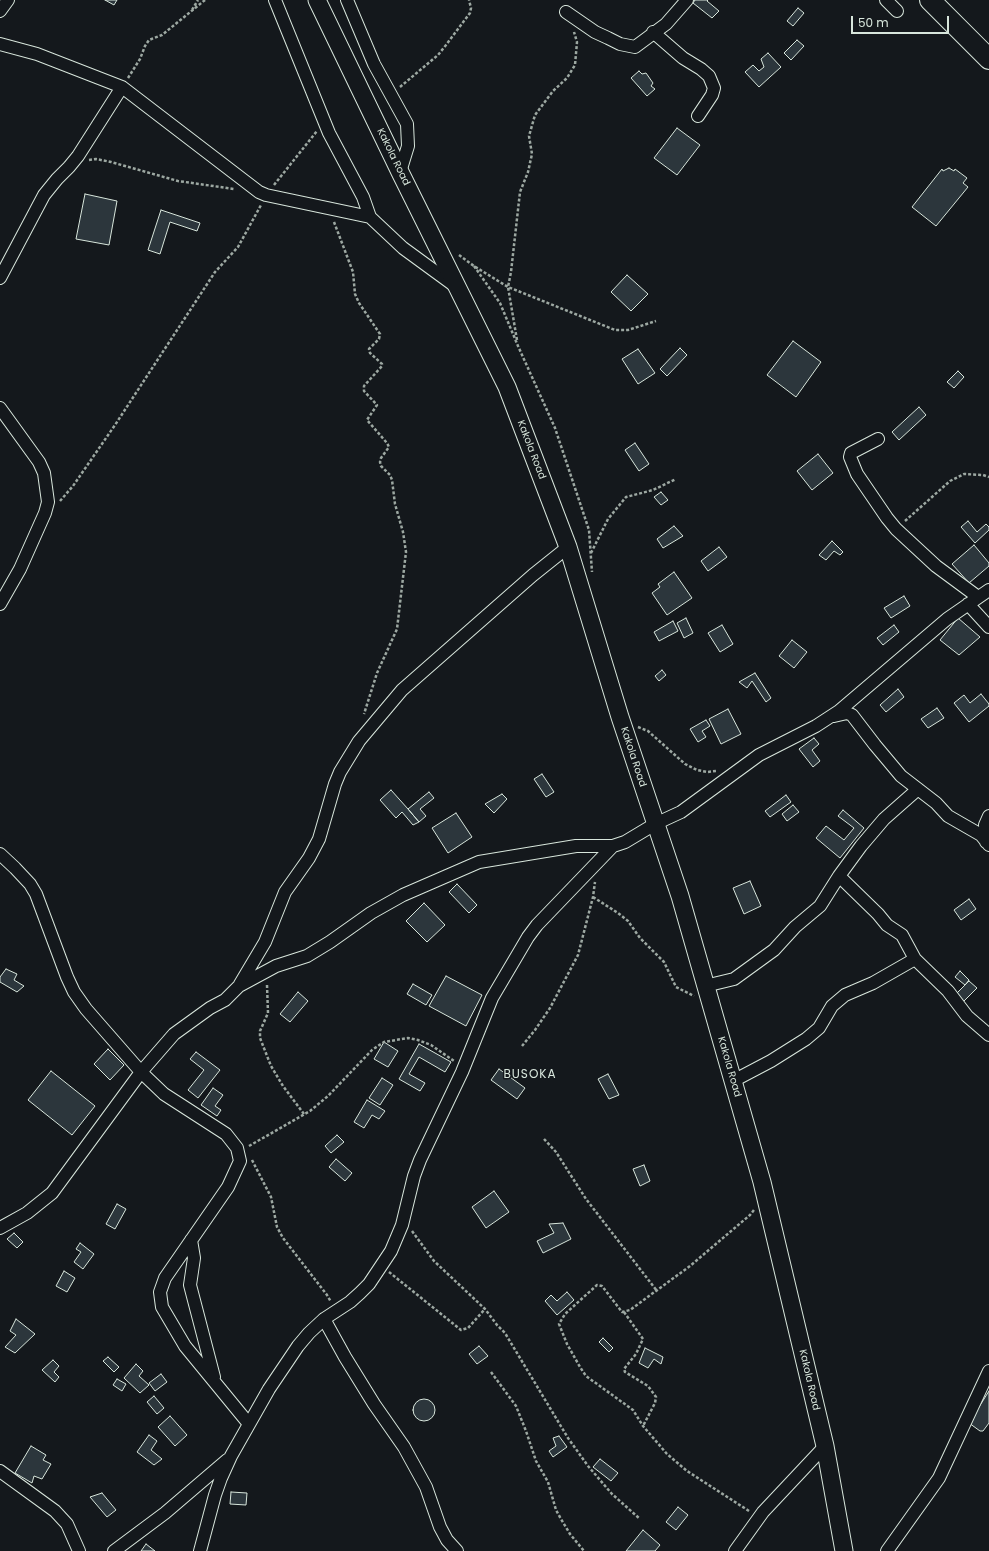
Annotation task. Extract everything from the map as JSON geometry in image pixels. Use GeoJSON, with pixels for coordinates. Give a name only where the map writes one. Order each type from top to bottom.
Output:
{"type":"FeatureCollection","features":[{"type":"Feature","properties":{"kind":"highway"},"geometry":{"type":"LineString","coordinates":[[930,0],[989,59]]}},
{"type":"Feature","properties":{"kind":"main road","name":"Kakola Road"},"geometry":{"type":"LineString","coordinates":[[317,0],[400,172],[507,387],[568,547],[619,714],[680,896],[765,1195],[825,1446],[844,1551]]}},
{"type":"Feature","properties":{"kind":"street"},"geometry":{"type":"LineString","coordinates":[[0,11],[8,0]]}},
{"type":"Feature","properties":{"kind":"street"},"geometry":{"type":"LineString","coordinates":[[275,0],[325,122],[363,197],[370,217],[403,248],[458,288]]}},
{"type":"Feature","properties":{"kind":"street"},"geometry":{"type":"LineString","coordinates":[[566,12],[595,32],[630,47],[635,47],[666,24],[687,0]]}},
{"type":"Feature","properties":{"kind":"street"},"geometry":{"type":"LineString","coordinates":[[886,0],[897,11]]}},
{"type":"Feature","properties":{"kind":"street"},"geometry":{"type":"LineString","coordinates":[[348,1],[374,64],[407,124],[408,146],[400,172]]}},
{"type":"Feature","properties":{"kind":"street"},"geometry":{"type":"LineString","coordinates":[[654,32],[683,58],[701,69],[709,76],[714,88],[712,95],[698,116]]}},
{"type":"Feature","properties":{"kind":"street"},"geometry":{"type":"LineString","coordinates":[[0,44],[37,54],[122,87],[263,194],[370,217]]}},
{"type":"Feature","properties":{"kind":"street"},"geometry":{"type":"LineString","coordinates":[[0,278],[44,195],[78,156],[122,87]]}},
{"type":"Feature","properties":{"kind":"street"},"geometry":{"type":"LineString","coordinates":[[0,408],[39,462],[44,473],[48,502],[20,569],[0,604]]}},
{"type":"Feature","properties":{"kind":"street"},"geometry":{"type":"LineString","coordinates":[[878,439],[852,452],[850,457],[857,474],[887,518],[973,601],[989,627]]}},
{"type":"Feature","properties":{"kind":"street"},"geometry":{"type":"LineString","coordinates":[[0,1228],[27,1213],[52,1193],[141,1072],[174,1034],[210,1008],[225,1000],[239,986],[265,942],[286,892],[309,858],[319,839],[335,784],[340,772],[359,741],[407,685],[533,575],[568,547]]}},
{"type":"Feature","properties":{"kind":"street"},"geometry":{"type":"LineString","coordinates":[[239,986],[267,970],[307,956],[330,942],[371,913],[403,895],[479,862],[576,846],[613,846],[625,842],[655,824],[681,812],[759,755],[816,726],[839,711],[947,618],[989,590]]}},
{"type":"Feature","properties":{"kind":"street"},"geometry":{"type":"LineString","coordinates":[[831,716],[847,713],[852,715],[901,776],[936,803],[948,816],[981,835],[988,843]]}},
{"type":"Feature","properties":{"kind":"street"},"geometry":{"type":"LineString","coordinates":[[705,986],[734,979],[774,950],[795,927],[820,906],[839,876],[861,846],[884,819],[918,789]]}},
{"type":"Feature","properties":{"kind":"street"},"geometry":{"type":"LineString","coordinates":[[988,843],[985,825],[989,816]]}},
{"type":"Feature","properties":{"kind":"street"},"geometry":{"type":"LineString","coordinates":[[200,1551],[215,1495],[231,1456],[269,1390],[309,1333],[324,1318],[350,1302],[360,1293],[369,1284],[392,1251],[404,1220],[414,1176],[420,1160],[464,1067],[492,998],[528,937],[552,908],[613,846]]}},
{"type":"Feature","properties":{"kind":"street"},"geometry":{"type":"LineString","coordinates":[[1,856],[20,873],[36,894],[74,992],[86,1009],[141,1072],[164,1094],[226,1134],[236,1148],[240,1161],[228,1187],[162,1284],[160,1292],[162,1306],[185,1346],[249,1424]]}},
{"type":"Feature","properties":{"kind":"street"},"geometry":{"type":"LineString","coordinates":[[839,876],[878,914],[886,925],[902,935],[915,959],[948,991],[967,1016],[989,1035]]}},
{"type":"Feature","properties":{"kind":"street"},"geometry":{"type":"LineString","coordinates":[[733,1081],[771,1061],[806,1039],[819,1028],[832,1006],[845,995],[873,983],[915,959]]}},
{"type":"Feature","properties":{"kind":"street"},"geometry":{"type":"LineString","coordinates":[[191,1240],[194,1258],[190,1285],[191,1292],[216,1382]]}},
{"type":"Feature","properties":{"kind":"street"},"geometry":{"type":"LineString","coordinates":[[324,1318],[334,1340],[374,1404],[404,1447],[426,1487],[440,1527],[447,1540],[457,1551]]}},
{"type":"Feature","properties":{"kind":"street"},"geometry":{"type":"LineString","coordinates":[[887,1551],[939,1478],[989,1371]]}},
{"type":"Feature","properties":{"kind":"street"},"geometry":{"type":"LineString","coordinates":[[735,1551],[759,1518],[825,1446]]}},
{"type":"Feature","properties":{"kind":"street"},"geometry":{"type":"LineString","coordinates":[[114,1551],[165,1513],[231,1456]]}},
{"type":"Feature","properties":{"kind":"street"},"geometry":{"type":"LineString","coordinates":[[0,1471],[55,1511],[67,1524],[79,1551]]}},
{"type":"Feature","properties":{"kind":"path"},"geometry":{"type":"LineString","coordinates":[[191,12],[198,0]]}},
{"type":"Feature","properties":{"kind":"path"},"geometry":{"type":"LineString","coordinates":[[122,87],[140,59],[149,40],[162,35],[205,0]]}},
{"type":"Feature","properties":{"kind":"path"},"geometry":{"type":"LineString","coordinates":[[391,95],[438,55],[470,13],[471,8],[469,0]]}},
{"type":"Feature","properties":{"kind":"path"},"geometry":{"type":"LineString","coordinates":[[518,346],[508,287],[511,272],[516,214],[520,192],[528,172],[532,154],[529,136],[533,122],[544,102],[567,78],[575,65],[577,42],[572,24],[566,12]]}},
{"type":"Feature","properties":{"kind":"path"},"geometry":{"type":"LineString","coordinates":[[59,502],[73,486],[115,425],[215,272],[238,246],[263,194],[325,122]]}},
{"type":"Feature","properties":{"kind":"path"},"geometry":{"type":"LineString","coordinates":[[69,167],[83,161],[96,160],[118,164],[178,181],[263,194]]}},
{"type":"Feature","properties":{"kind":"path"},"geometry":{"type":"LineString","coordinates":[[329,208],[353,272],[357,299],[380,334],[379,339],[369,348],[370,353],[382,365],[364,386],[364,391],[377,404],[367,420],[389,447],[381,458],[380,462],[381,466],[390,475],[392,480],[395,504],[403,532],[406,552],[397,629],[377,673],[363,719]]}},
{"type":"Feature","properties":{"kind":"path"},"geometry":{"type":"LineString","coordinates":[[456,252],[474,266],[508,287],[615,330],[628,330],[656,321]]}},
{"type":"Feature","properties":{"kind":"path"},"geometry":{"type":"LineString","coordinates":[[474,266],[500,303],[555,428],[589,530],[592,578]]}},
{"type":"Feature","properties":{"kind":"path"},"geometry":{"type":"LineString","coordinates":[[896,528],[950,481],[964,474],[983,475],[989,477]]}},
{"type":"Feature","properties":{"kind":"path"},"geometry":{"type":"LineString","coordinates":[[590,553],[608,519],[626,497],[653,490],[676,479]]}},
{"type":"Feature","properties":{"kind":"path"},"geometry":{"type":"LineString","coordinates":[[619,714],[634,725],[648,731],[685,764],[697,770],[707,772],[739,769]]}},
{"type":"Feature","properties":{"kind":"path"},"geometry":{"type":"LineString","coordinates":[[522,1046],[550,1008],[578,955],[593,897],[598,861]]}},
{"type":"Feature","properties":{"kind":"path"},"geometry":{"type":"LineString","coordinates":[[593,897],[628,921],[640,938],[664,962],[673,984],[676,987],[711,1005]]}},
{"type":"Feature","properties":{"kind":"path"},"geometry":{"type":"LineString","coordinates":[[267,970],[268,1013],[260,1031],[260,1038],[282,1086],[304,1114]]}},
{"type":"Feature","properties":{"kind":"path"},"geometry":{"type":"LineString","coordinates":[[226,1134],[245,1148],[304,1114],[328,1096],[372,1050],[384,1042],[408,1038],[418,1040],[431,1046],[464,1067]]}},
{"type":"Feature","properties":{"kind":"path"},"geometry":{"type":"LineString","coordinates":[[544,1139],[556,1152],[586,1199],[657,1291]]}},
{"type":"Feature","properties":{"kind":"path"},"geometry":{"type":"LineString","coordinates":[[248,1154],[255,1165],[270,1197],[277,1227],[283,1238],[327,1295],[335,1312]]}},
{"type":"Feature","properties":{"kind":"path"},"geometry":{"type":"LineString","coordinates":[[624,1312],[630,1310],[690,1266],[750,1215],[765,1195]]}},
{"type":"Feature","properties":{"kind":"path"},"geometry":{"type":"LineString","coordinates":[[404,1220],[434,1260],[484,1309],[505,1333],[568,1438],[588,1466],[612,1494],[640,1519]]}},
{"type":"Feature","properties":{"kind":"path"},"geometry":{"type":"LineString","coordinates":[[381,1266],[461,1330],[468,1328],[484,1309]]}},
{"type":"Feature","properties":{"kind":"path"},"geometry":{"type":"LineString","coordinates":[[643,1426],[655,1403],[656,1397],[648,1386],[625,1372],[624,1369],[636,1354],[644,1339],[602,1286],[597,1285],[565,1314],[560,1322],[559,1327],[580,1368],[586,1376],[633,1410],[643,1426],[667,1454],[687,1471],[759,1518]]}},
{"type":"Feature","properties":{"kind":"path"},"geometry":{"type":"LineString","coordinates":[[491,1372],[516,1406],[536,1461],[548,1482],[561,1519],[570,1534],[584,1551]]}},
{"type":"Feature","properties":{"kind":"building"},"geometry":{"type":"Polygon","coordinates":[[[105,0],[117,0],[114,5],[105,0]]]}},
{"type":"Feature","properties":{"kind":"building"},"geometry":{"type":"Polygon","coordinates":[[[695,0],[708,0],[707,1],[719,11],[712,18],[693,3],[695,0]]]}},
{"type":"Feature","properties":{"kind":"building"},"geometry":{"type":"Polygon","coordinates":[[[798,8],[804,13],[793,26],[787,21],[798,8]]]}},
{"type":"Feature","properties":{"kind":"building"},"geometry":{"type":"Polygon","coordinates":[[[797,40],[804,46],[791,60],[784,53],[797,40]]]}},
{"type":"Feature","properties":{"kind":"building"},"geometry":{"type":"Polygon","coordinates":[[[768,53],[781,67],[759,87],[745,72],[753,65],[759,71],[764,67],[761,59],[768,53]]]}},
{"type":"Feature","properties":{"kind":"building"},"geometry":{"type":"Polygon","coordinates":[[[639,71],[642,74],[646,73],[653,83],[651,86],[655,89],[647,96],[631,78],[639,71]]]}},
{"type":"Feature","properties":{"kind":"building"},"geometry":{"type":"Polygon","coordinates":[[[677,128],[700,145],[677,175],[654,158],[677,128]]]}},
{"type":"Feature","properties":{"kind":"building"},"geometry":{"type":"Polygon","coordinates":[[[949,168],[954,171],[955,169],[967,178],[963,183],[968,187],[936,226],[912,207],[942,169],[943,171],[949,168]]]}},
{"type":"Feature","properties":{"kind":"building"},"geometry":{"type":"Polygon","coordinates":[[[85,194],[117,201],[109,245],[76,239],[85,194]]]}},
{"type":"Feature","properties":{"kind":"building"},"geometry":{"type":"Polygon","coordinates":[[[161,210],[200,223],[197,231],[170,222],[160,254],[148,250],[161,210]]]}},
{"type":"Feature","properties":{"kind":"building"},"geometry":{"type":"Polygon","coordinates":[[[627,275],[648,294],[631,311],[611,292],[627,275]]]}},
{"type":"Feature","properties":{"kind":"building"},"geometry":{"type":"Polygon","coordinates":[[[793,341],[821,362],[796,397],[767,375],[793,341]]]}},
{"type":"Feature","properties":{"kind":"building"},"geometry":{"type":"Polygon","coordinates":[[[680,348],[687,355],[667,376],[660,369],[680,348]]]}},
{"type":"Feature","properties":{"kind":"building"},"geometry":{"type":"Polygon","coordinates":[[[638,349],[655,373],[638,384],[622,359],[638,349]]]}},
{"type":"Feature","properties":{"kind":"building"},"geometry":{"type":"Polygon","coordinates":[[[958,371],[964,377],[954,388],[947,382],[958,371]]]}},
{"type":"Feature","properties":{"kind":"building"},"geometry":{"type":"Polygon","coordinates":[[[919,407],[926,415],[899,440],[892,432],[919,407]]]}},
{"type":"Feature","properties":{"kind":"building"},"geometry":{"type":"Polygon","coordinates":[[[635,443],[649,464],[639,471],[625,450],[635,443]]]}},
{"type":"Feature","properties":{"kind":"building"},"geometry":{"type":"Polygon","coordinates":[[[818,454],[833,473],[812,490],[797,471],[818,454]]]}},
{"type":"Feature","properties":{"kind":"building"},"geometry":{"type":"Polygon","coordinates":[[[661,492],[668,500],[661,505],[654,497],[661,492]]]}},
{"type":"Feature","properties":{"kind":"building"},"geometry":{"type":"Polygon","coordinates":[[[968,521],[977,532],[986,524],[989,527],[989,530],[975,543],[961,527],[968,521]]]}},
{"type":"Feature","properties":{"kind":"building"},"geometry":{"type":"Polygon","coordinates":[[[674,526],[683,536],[663,548],[657,539],[674,526]]]}},
{"type":"Feature","properties":{"kind":"building"},"geometry":{"type":"Polygon","coordinates":[[[832,541],[843,552],[840,555],[834,551],[826,560],[819,555],[832,541]]]}},
{"type":"Feature","properties":{"kind":"building"},"geometry":{"type":"Polygon","coordinates":[[[974,545],[989,563],[989,566],[969,583],[952,564],[974,545]]]}},
{"type":"Feature","properties":{"kind":"building"},"geometry":{"type":"Polygon","coordinates":[[[719,547],[727,557],[708,571],[701,561],[719,547]]]}},
{"type":"Feature","properties":{"kind":"building"},"geometry":{"type":"Polygon","coordinates":[[[674,572],[692,598],[667,615],[652,593],[660,587],[658,584],[674,572]]]}},
{"type":"Feature","properties":{"kind":"building"},"geometry":{"type":"Polygon","coordinates":[[[904,596],[910,606],[891,618],[884,608],[904,596]]]}},
{"type":"Feature","properties":{"kind":"building"},"geometry":{"type":"Polygon","coordinates":[[[686,618],[693,633],[684,638],[677,623],[686,618]]]}},
{"type":"Feature","properties":{"kind":"building"},"geometry":{"type":"Polygon","coordinates":[[[958,618],[980,637],[959,655],[940,640],[958,618]]]}},
{"type":"Feature","properties":{"kind":"building"},"geometry":{"type":"Polygon","coordinates":[[[673,621],[678,631],[659,641],[654,632],[673,621]]]}},
{"type":"Feature","properties":{"kind":"building"},"geometry":{"type":"Polygon","coordinates":[[[722,625],[733,644],[720,652],[708,633],[722,625]]]}},
{"type":"Feature","properties":{"kind":"building"},"geometry":{"type":"Polygon","coordinates":[[[894,625],[899,632],[883,645],[877,638],[894,625]]]}},
{"type":"Feature","properties":{"kind":"building"},"geometry":{"type":"Polygon","coordinates":[[[792,640],[807,652],[794,668],[779,656],[792,640]]]}},
{"type":"Feature","properties":{"kind":"building"},"geometry":{"type":"Polygon","coordinates":[[[662,670],[666,675],[659,681],[655,676],[662,670]]]}},
{"type":"Feature","properties":{"kind":"building"},"geometry":{"type":"Polygon","coordinates":[[[755,673],[771,698],[766,702],[752,681],[747,688],[739,682],[755,673]]]}},
{"type":"Feature","properties":{"kind":"building"},"geometry":{"type":"Polygon","coordinates":[[[898,689],[904,697],[886,712],[880,705],[898,689]]]}},
{"type":"Feature","properties":{"kind":"building"},"geometry":{"type":"Polygon","coordinates":[[[981,694],[989,706],[969,722],[954,703],[964,695],[970,703],[981,694]]]}},
{"type":"Feature","properties":{"kind":"building"},"geometry":{"type":"Polygon","coordinates":[[[937,708],[944,718],[928,728],[921,719],[937,708]]]}},
{"type":"Feature","properties":{"kind":"building"},"geometry":{"type":"Polygon","coordinates":[[[728,709],[741,734],[721,744],[709,719],[728,709]]]}},
{"type":"Feature","properties":{"kind":"building"},"geometry":{"type":"Polygon","coordinates":[[[706,720],[710,726],[702,731],[706,737],[698,742],[690,729],[706,720]]]}},
{"type":"Feature","properties":{"kind":"building"},"geometry":{"type":"Polygon","coordinates":[[[814,738],[819,744],[812,750],[820,761],[813,767],[799,749],[814,738]]]}},
{"type":"Feature","properties":{"kind":"building"},"geometry":{"type":"Polygon","coordinates":[[[542,774],[554,792],[546,797],[534,779],[542,774]]]}},
{"type":"Feature","properties":{"kind":"building"},"geometry":{"type":"Polygon","coordinates":[[[391,790],[419,822],[413,825],[402,812],[396,818],[380,800],[391,790]]]}},
{"type":"Feature","properties":{"kind":"building"},"geometry":{"type":"Polygon","coordinates":[[[429,792],[434,798],[420,809],[426,816],[419,822],[408,809],[429,792]]]}},
{"type":"Feature","properties":{"kind":"building"},"geometry":{"type":"Polygon","coordinates":[[[502,794],[507,799],[494,813],[485,804],[502,794]]]}},
{"type":"Feature","properties":{"kind":"building"},"geometry":{"type":"Polygon","coordinates":[[[786,795],[791,802],[770,817],[765,811],[786,795]]]}},
{"type":"Feature","properties":{"kind":"building"},"geometry":{"type":"Polygon","coordinates":[[[793,805],[799,812],[787,821],[782,814],[793,805]]]}},
{"type":"Feature","properties":{"kind":"building"},"geometry":{"type":"Polygon","coordinates":[[[843,810],[864,828],[840,858],[816,838],[826,826],[844,840],[854,828],[838,816],[843,810]]]}},
{"type":"Feature","properties":{"kind":"building"},"geometry":{"type":"Polygon","coordinates":[[[456,813],[472,837],[448,853],[432,828],[456,813]]]}},
{"type":"Feature","properties":{"kind":"building"},"geometry":{"type":"Polygon","coordinates":[[[750,881],[761,906],[744,914],[733,888],[750,881]]]}},
{"type":"Feature","properties":{"kind":"building"},"geometry":{"type":"Polygon","coordinates":[[[457,884],[477,905],[469,913],[449,892],[457,884]]]}},
{"type":"Feature","properties":{"kind":"building"},"geometry":{"type":"Polygon","coordinates":[[[969,899],[976,909],[961,920],[954,910],[969,899]]]}},
{"type":"Feature","properties":{"kind":"building"},"geometry":{"type":"Polygon","coordinates":[[[424,903],[445,925],[427,942],[406,921],[424,903]]]}},
{"type":"Feature","properties":{"kind":"building"},"geometry":{"type":"Polygon","coordinates":[[[6,969],[17,974],[14,980],[24,986],[17,992],[0,982],[0,977],[6,969]]]}},
{"type":"Feature","properties":{"kind":"building"},"geometry":{"type":"Polygon","coordinates":[[[960,971],[969,980],[965,985],[955,977],[960,971]]]}},
{"type":"Feature","properties":{"kind":"building"},"geometry":{"type":"Polygon","coordinates":[[[446,976],[482,995],[466,1026],[429,1006],[446,976]]]}},
{"type":"Feature","properties":{"kind":"building"},"geometry":{"type":"Polygon","coordinates":[[[969,981],[977,988],[961,1004],[953,997],[969,981]]]}},
{"type":"Feature","properties":{"kind":"building"},"geometry":{"type":"Polygon","coordinates":[[[413,984],[432,995],[426,1005],[407,994],[413,984]]]}},
{"type":"Feature","properties":{"kind":"building"},"geometry":{"type":"Polygon","coordinates":[[[298,992],[308,1001],[290,1022],[280,1014],[298,992]]]}},
{"type":"Feature","properties":{"kind":"building"},"geometry":{"type":"Polygon","coordinates":[[[384,1042],[398,1051],[388,1067],[374,1059],[384,1042]]]}},
{"type":"Feature","properties":{"kind":"building"},"geometry":{"type":"Polygon","coordinates":[[[419,1044],[451,1062],[445,1072],[419,1057],[409,1074],[425,1083],[420,1091],[399,1079],[419,1044]]]}},
{"type":"Feature","properties":{"kind":"building"},"geometry":{"type":"Polygon","coordinates":[[[108,1049],[124,1065],[110,1080],[94,1064],[108,1049]]]}},
{"type":"Feature","properties":{"kind":"building"},"geometry":{"type":"Polygon","coordinates":[[[196,1052],[220,1070],[198,1098],[188,1090],[204,1070],[190,1059],[196,1052]]]}},
{"type":"Feature","properties":{"kind":"building"},"geometry":{"type":"Polygon","coordinates":[[[499,1069],[525,1088],[517,1099],[491,1080],[499,1069]]]}},
{"type":"Feature","properties":{"kind":"building"},"geometry":{"type":"Polygon","coordinates":[[[51,1071],[95,1106],[72,1135],[28,1100],[51,1071]]]}},
{"type":"Feature","properties":{"kind":"building"},"geometry":{"type":"Polygon","coordinates":[[[608,1074],[619,1095],[609,1099],[598,1079],[608,1074]]]}},
{"type":"Feature","properties":{"kind":"building"},"geometry":{"type":"Polygon","coordinates":[[[382,1078],[393,1085],[380,1105],[369,1098],[382,1078]]]}},
{"type":"Feature","properties":{"kind":"building"},"geometry":{"type":"Polygon","coordinates":[[[213,1088],[223,1095],[215,1106],[221,1110],[217,1116],[201,1105],[213,1088]]]}},
{"type":"Feature","properties":{"kind":"building"},"geometry":{"type":"Polygon","coordinates":[[[367,1100],[385,1111],[379,1119],[372,1115],[364,1128],[354,1122],[367,1100]]]}},
{"type":"Feature","properties":{"kind":"building"},"geometry":{"type":"Polygon","coordinates":[[[337,1135],[344,1142],[331,1153],[325,1146],[337,1135]]]}},
{"type":"Feature","properties":{"kind":"building"},"geometry":{"type":"Polygon","coordinates":[[[336,1159],[352,1173],[345,1181],[329,1167],[336,1159]]]}},
{"type":"Feature","properties":{"kind":"building"},"geometry":{"type":"Polygon","coordinates":[[[644,1165],[650,1181],[640,1186],[633,1169],[644,1165]]]}},
{"type":"Feature","properties":{"kind":"building"},"geometry":{"type":"Polygon","coordinates":[[[494,1191],[509,1212],[486,1228],[472,1207],[494,1191]]]}},
{"type":"Feature","properties":{"kind":"building"},"geometry":{"type":"Polygon","coordinates":[[[117,1204],[126,1209],[115,1229],[106,1224],[117,1204]]]}},
{"type":"Feature","properties":{"kind":"building"},"geometry":{"type":"Polygon","coordinates":[[[563,1223],[571,1239],[543,1253],[537,1241],[554,1233],[549,1224],[563,1223]]]}},
{"type":"Feature","properties":{"kind":"building"},"geometry":{"type":"Polygon","coordinates":[[[14,1233],[23,1242],[17,1248],[7,1239],[14,1233]]]}},
{"type":"Feature","properties":{"kind":"building"},"geometry":{"type":"Polygon","coordinates":[[[80,1243],[94,1254],[83,1269],[74,1262],[81,1252],[76,1249],[80,1243]]]}},
{"type":"Feature","properties":{"kind":"building"},"geometry":{"type":"Polygon","coordinates":[[[64,1271],[75,1278],[67,1292],[56,1286],[64,1271]]]}},
{"type":"Feature","properties":{"kind":"building"},"geometry":{"type":"Polygon","coordinates":[[[567,1292],[574,1300],[557,1315],[545,1301],[551,1295],[557,1301],[567,1292]]]}},
{"type":"Feature","properties":{"kind":"building"},"geometry":{"type":"Polygon","coordinates":[[[16,1319],[35,1334],[15,1353],[5,1347],[16,1335],[10,1331],[16,1319]]]}},
{"type":"Feature","properties":{"kind":"building"},"geometry":{"type":"Polygon","coordinates":[[[603,1338],[613,1348],[609,1352],[599,1342],[603,1338]]]}},
{"type":"Feature","properties":{"kind":"building"},"geometry":{"type":"Polygon","coordinates":[[[479,1346],[488,1356],[477,1364],[469,1354],[479,1346]]]}},
{"type":"Feature","properties":{"kind":"building"},"geometry":{"type":"Polygon","coordinates":[[[645,1348],[663,1357],[661,1364],[654,1359],[648,1368],[639,1363],[645,1348]]]}},
{"type":"Feature","properties":{"kind":"building"},"geometry":{"type":"Polygon","coordinates":[[[108,1357],[119,1367],[114,1372],[103,1361],[108,1357]]]}},
{"type":"Feature","properties":{"kind":"building"},"geometry":{"type":"Polygon","coordinates":[[[53,1360],[59,1366],[54,1372],[59,1377],[55,1382],[42,1370],[53,1360]]]}},
{"type":"Feature","properties":{"kind":"building"},"geometry":{"type":"Polygon","coordinates":[[[136,1364],[143,1371],[139,1376],[149,1385],[140,1393],[124,1378],[136,1364]]]}},
{"type":"Feature","properties":{"kind":"building"},"geometry":{"type":"Polygon","coordinates":[[[161,1374],[167,1382],[155,1391],[149,1383],[161,1374]]]}},
{"type":"Feature","properties":{"kind":"building"},"geometry":{"type":"Polygon","coordinates":[[[117,1379],[126,1384],[122,1391],[113,1385],[117,1379]]]}},
{"type":"Feature","properties":{"kind":"building"},"geometry":{"type":"Polygon","coordinates":[[[989,1391],[989,1423],[983,1431],[980,1431],[969,1423],[989,1391]]]}},
{"type":"Feature","properties":{"kind":"building"},"geometry":{"type":"Polygon","coordinates":[[[154,1396],[164,1408],[157,1414],[147,1402],[154,1396]]]}},
{"type":"Feature","properties":{"kind":"building"},"geometry":{"type":"Polygon","coordinates":[[[420,1399],[428,1399],[435,1406],[435,1414],[428,1421],[420,1421],[413,1414],[413,1406],[420,1399]]]}},
{"type":"Feature","properties":{"kind":"building"},"geometry":{"type":"Polygon","coordinates":[[[170,1416],[187,1435],[175,1446],[158,1427],[170,1416]]]}},
{"type":"Feature","properties":{"kind":"building"},"geometry":{"type":"Polygon","coordinates":[[[149,1435],[157,1441],[151,1450],[162,1459],[154,1465],[137,1452],[149,1435]]]}},
{"type":"Feature","properties":{"kind":"building"},"geometry":{"type":"Polygon","coordinates":[[[559,1436],[567,1447],[553,1457],[549,1451],[556,1446],[553,1438],[559,1436]]]}},
{"type":"Feature","properties":{"kind":"building"},"geometry":{"type":"Polygon","coordinates":[[[31,1446],[46,1455],[43,1460],[51,1464],[42,1479],[34,1476],[32,1483],[15,1473],[31,1446]]]}},
{"type":"Feature","properties":{"kind":"building"},"geometry":{"type":"Polygon","coordinates":[[[600,1459],[618,1473],[611,1481],[593,1467],[600,1459]]]}},
{"type":"Feature","properties":{"kind":"building"},"geometry":{"type":"Polygon","coordinates":[[[231,1492],[247,1493],[246,1505],[230,1504],[231,1492]]]}},
{"type":"Feature","properties":{"kind":"building"},"geometry":{"type":"Polygon","coordinates":[[[102,1493],[116,1510],[107,1517],[90,1497],[102,1493]]]}},
{"type":"Feature","properties":{"kind":"building"},"geometry":{"type":"Polygon","coordinates":[[[678,1507],[688,1515],[676,1530],[666,1522],[678,1507]]]}},
{"type":"Feature","properties":{"kind":"building"},"geometry":{"type":"Polygon","coordinates":[[[643,1530],[660,1545],[655,1551],[626,1551],[643,1530]]]}},
{"type":"Feature","properties":{"kind":"building"},"geometry":{"type":"Polygon","coordinates":[[[146,1544],[155,1551],[141,1551],[146,1544]]]}},
{"type":"Feature","properties":{"kind":"district","name":"BUSOKA"},"geometry":{"type":"Point","coordinates":[530,1075]}}]}
